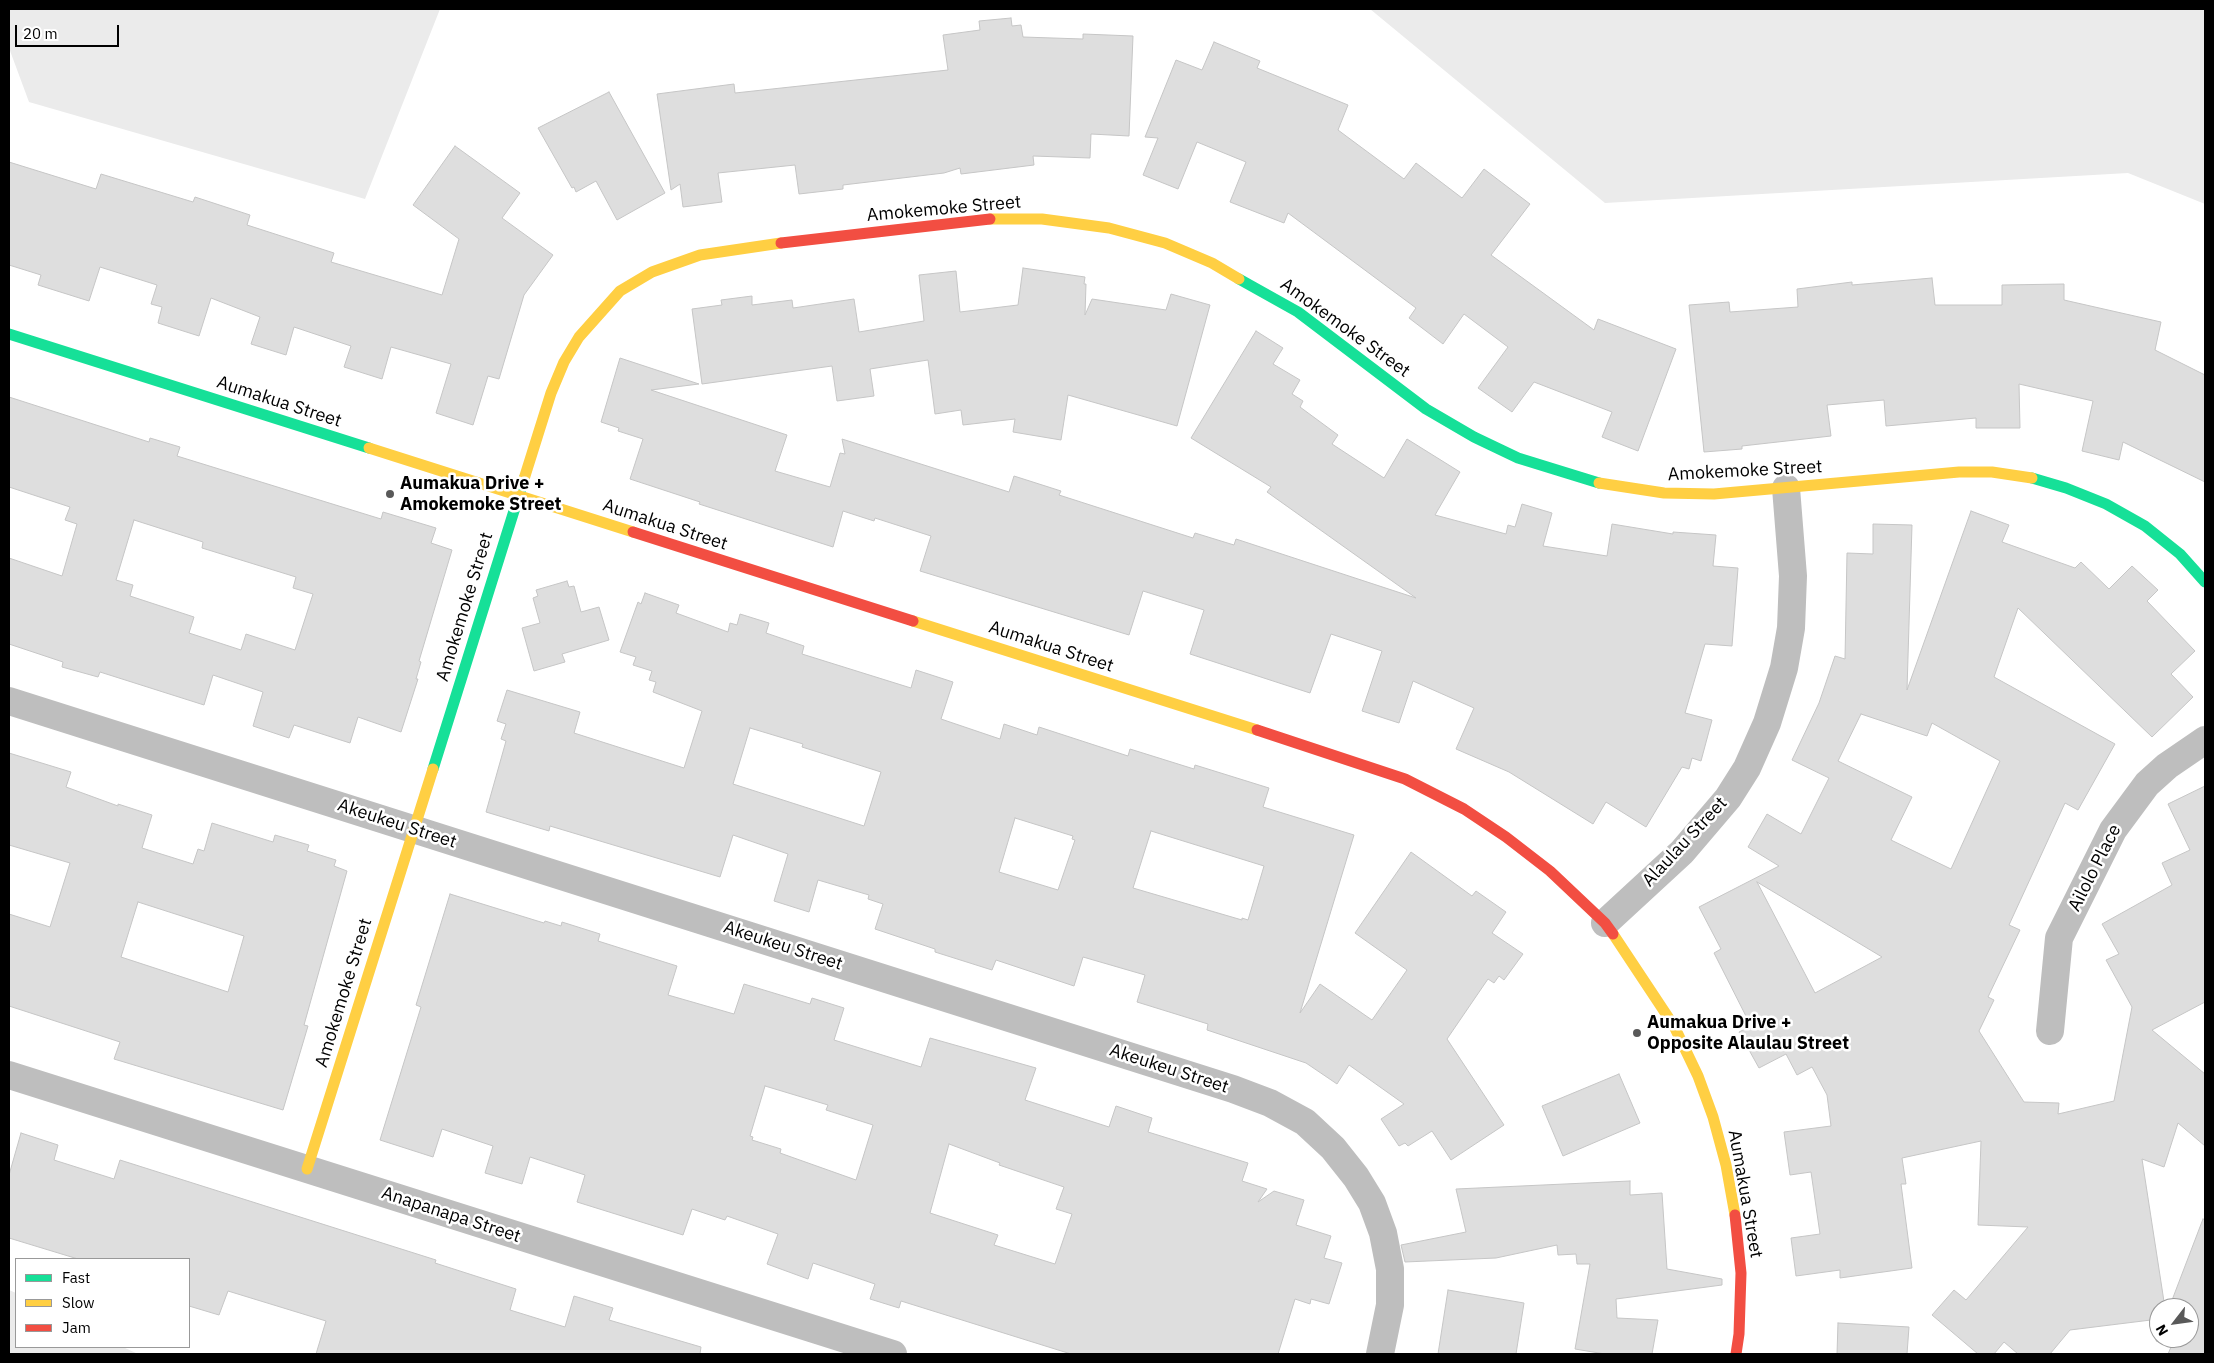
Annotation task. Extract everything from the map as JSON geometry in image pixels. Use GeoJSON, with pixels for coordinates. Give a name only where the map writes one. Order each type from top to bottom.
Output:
{"type":"FeatureCollection","features":[{"type":"Feature","properties":{"kind":"street","name":"Amokemoke Street"},"geometry":{"type":"LineString","coordinates":[[307,1169],[551,393],[564,362],[579,337],[620,291],[652,272],[700,255],[732,249],[990,219],[1042,219],[1108,228],[1165,243],[1212,263],[1298,312],[1426,409],[1474,437],[1518,458],[1612,486],[1664,493],[1714,494],[1959,472],[1992,472],[2026,476],[2066,488],[2106,504],[2144,526],[2180,554],[2205,582]]}},
{"type":"Feature","properties":{"kind":"street","name":"Aumakua Street"},"geometry":{"type":"LineString","coordinates":[[9,334],[1318,750],[1405,780],[1464,809],[1506,837],[1550,871],[1605,923],[1646,980],[1674,1026],[1698,1076],[1713,1117],[1726,1165],[1737,1225],[1741,1273],[1736,1354]]}},
{"type":"Feature","properties":{"kind":"street","name":"Alaulau Street"},"geometry":{"type":"LineString","coordinates":[[1605,923],[1682,852],[1728,798],[1746,768],[1767,723],[1784,668],[1791,628],[1793,576],[1786,488]]}},
{"type":"Feature","properties":{"kind":"street","name":"Akeukeu Street"},"geometry":{"type":"LineString","coordinates":[[9,702],[1270,1102],[1305,1122],[1333,1148],[1356,1177],[1372,1203],[1383,1233],[1390,1269],[1390,1305],[1380,1354]]}},
{"type":"Feature","properties":{"kind":"street","name":"Ailolo Place"},"geometry":{"type":"LineString","coordinates":[[2050,1031],[2059,938],[2113,830],[2128,808],[2154,778],[2167,766],[2205,740]]}},
{"type":"Feature","properties":{"kind":"street","name":"Anapanapa Street"},"geometry":{"type":"LineString","coordinates":[[9,1075],[893,1354]]}},
{"type":"Feature","properties":{"kind":"shaded area"},"geometry":{"type":"Polygon","coordinates":[[[9,9],[440,9],[365,199],[29,102],[9,48],[9,9]]]}},
{"type":"Feature","properties":{"kind":"shaded area"},"geometry":{"type":"Polygon","coordinates":[[[1370,9],[2205,9],[2205,204],[2128,173],[1605,203],[1370,9]]]}},
{"type":"Feature","properties":{"kind":"shaded area"},"geometry":{"type":"Polygon","coordinates":[[[9,1290],[15,1293],[15,1348],[125,1348],[138,1354],[9,1354],[9,1290]]]}},
{"type":"Feature","properties":{"kind":"building"},"geometry":{"type":"Polygon","coordinates":[[[1011,18],[1012,26],[1021,25],[1023,37],[1083,39],[1083,34],[1133,36],[1129,136],[1091,134],[1090,158],[1033,156],[1034,165],[961,174],[960,168],[944,173],[843,185],[843,189],[799,194],[795,165],[718,173],[722,202],[683,207],[680,184],[671,190],[657,94],[734,84],[735,93],[948,70],[943,35],[980,30],[979,21],[1011,18]]]}},
{"type":"Feature","properties":{"kind":"building"},"geometry":{"type":"Polygon","coordinates":[[[1214,42],[1260,61],[1257,68],[1348,105],[1338,130],[1404,179],[1416,163],[1462,198],[1484,169],[1530,204],[1491,255],[1594,330],[1598,319],[1676,349],[1638,451],[1602,437],[1612,412],[1534,382],[1512,412],[1478,388],[1508,347],[1464,314],[1443,344],[1409,318],[1416,308],[1288,213],[1284,223],[1230,202],[1246,162],[1197,142],[1178,189],[1143,175],[1158,138],[1145,137],[1176,60],[1202,70],[1214,42]]]}},
{"type":"Feature","properties":{"kind":"building"},"geometry":{"type":"Polygon","coordinates":[[[609,92],[665,193],[617,220],[596,181],[576,192],[574,187],[572,188],[538,128],[609,92]]]}},
{"type":"Feature","properties":{"kind":"building"},"geometry":{"type":"Polygon","coordinates":[[[455,146],[520,193],[502,218],[553,255],[524,295],[499,379],[488,376],[473,425],[436,413],[451,364],[391,347],[382,379],[344,367],[351,346],[294,327],[286,355],[251,344],[260,317],[211,298],[199,336],[158,323],[162,307],[151,304],[157,285],[100,267],[89,301],[38,285],[41,275],[9,265],[9,162],[96,189],[101,174],[193,202],[195,197],[250,215],[247,225],[334,253],[331,262],[442,295],[459,239],[413,205],[455,146]]]}},
{"type":"Feature","properties":{"kind":"building"},"geometry":{"type":"Polygon","coordinates":[[[1023,268],[1085,277],[1085,315],[1092,299],[1166,310],[1171,294],[1210,305],[1177,426],[1068,395],[1061,440],[1013,432],[1015,419],[963,425],[961,410],[935,414],[928,360],[870,369],[874,396],[837,401],[832,366],[702,384],[692,309],[722,305],[721,300],[752,296],[752,305],[792,300],[793,308],[854,299],[859,332],[924,321],[919,275],[956,271],[960,312],[1018,305],[1023,268]]]}},
{"type":"Feature","properties":{"kind":"building"},"geometry":{"type":"Polygon","coordinates":[[[1932,278],[1935,305],[2002,305],[2002,285],[2064,284],[2064,300],[2161,322],[2155,350],[2205,375],[2205,482],[2123,442],[2119,460],[2082,451],[2093,401],[2019,384],[2020,428],[1976,428],[1976,418],[1886,426],[1884,400],[1827,405],[1831,436],[1742,446],[1742,449],[1704,452],[1689,305],[1729,302],[1730,312],[1798,307],[1797,289],[1852,282],[1852,285],[1932,278]]]}},
{"type":"Feature","properties":{"kind":"building"},"geometry":{"type":"Polygon","coordinates":[[[1256,331],[1283,348],[1273,364],[1300,380],[1292,394],[1303,401],[1300,407],[1338,435],[1332,444],[1384,478],[1407,439],[1460,472],[1435,515],[1506,534],[1508,525],[1515,527],[1522,504],[1552,513],[1543,546],[1607,556],[1612,524],[1673,534],[1673,532],[1716,535],[1713,566],[1738,568],[1732,646],[1705,644],[1685,713],[1712,720],[1701,761],[1692,758],[1689,769],[1682,767],[1646,827],[1606,802],[1593,824],[1509,772],[1456,749],[1474,708],[1413,681],[1399,723],[1362,711],[1382,651],[1331,634],[1310,693],[1190,654],[1204,610],[1143,591],[1129,635],[920,571],[931,536],[875,518],[874,521],[843,511],[833,547],[699,504],[700,502],[630,479],[643,439],[618,431],[619,428],[601,422],[620,358],[699,384],[651,390],[787,435],[775,471],[830,487],[840,453],[845,454],[842,439],[1009,492],[1014,476],[1061,491],[1059,495],[1193,538],[1195,533],[1234,545],[1236,539],[1416,598],[1267,492],[1271,487],[1191,438],[1256,331]]]}},
{"type":"Feature","properties":{"kind":"building"},"geometry":{"type":"Polygon","coordinates":[[[9,397],[149,442],[150,438],[180,447],[177,456],[381,519],[383,512],[436,528],[431,543],[452,550],[419,661],[421,662],[416,679],[418,679],[401,732],[358,717],[350,743],[294,725],[289,738],[253,726],[263,692],[213,675],[204,705],[100,672],[98,677],[62,667],[63,662],[9,644],[9,558],[62,576],[77,524],[65,520],[70,507],[9,487],[9,397]],[[134,520],[116,580],[133,585],[130,596],[194,617],[189,633],[241,650],[246,634],[295,650],[313,594],[293,588],[296,577],[202,548],[203,542],[134,520]]]}},
{"type":"Feature","properties":{"kind":"building"},"geometry":{"type":"Polygon","coordinates":[[[1971,511],[2009,525],[2002,542],[2075,568],[2081,562],[2109,589],[2132,566],[2158,590],[2147,601],[2195,651],[2171,674],[2193,697],[2152,737],[2018,608],[1994,677],[2115,744],[2078,810],[2065,803],[2009,925],[2020,930],[1988,997],[1994,1000],[1979,1031],[2024,1102],[2059,1103],[2058,1114],[2114,1101],[2132,1007],[2106,960],[2119,954],[2102,924],[2172,885],[2162,863],[2190,850],[2168,804],[2205,786],[2205,1002],[2152,1030],[2205,1074],[2205,1146],[2178,1123],[2164,1167],[2142,1159],[2163,1298],[2149,1298],[2149,1320],[2070,1330],[2050,1354],[2018,1354],[2004,1342],[1994,1354],[1978,1354],[1932,1315],[1954,1290],[1966,1300],[2028,1227],[1978,1225],[1981,1141],[1902,1158],[1906,1184],[1901,1184],[1912,1268],[1840,1278],[1840,1270],[1796,1276],[1791,1238],[1820,1234],[1811,1172],[1790,1175],[1784,1132],[1831,1126],[1827,1095],[1812,1067],[1797,1075],[1786,1054],[1759,1068],[1739,1032],[1751,1026],[1714,953],[1721,949],[1699,907],[1779,866],[1748,847],[1767,814],[1801,834],[1829,778],[1792,760],[1819,703],[1835,656],[1845,659],[1847,553],[1873,554],[1873,524],[1912,525],[1907,690],[1971,511]],[[1861,714],[1838,761],[1912,797],[1891,840],[1951,869],[2000,761],[1932,723],[1927,736],[1861,714]],[[1757,882],[1815,993],[1882,957],[1757,882]]]}},
{"type":"Feature","properties":{"kind":"building"},"geometry":{"type":"Polygon","coordinates":[[[567,581],[569,587],[574,586],[581,612],[599,607],[609,640],[562,654],[565,662],[534,671],[522,628],[540,623],[533,598],[538,596],[536,590],[567,581]]]}},
{"type":"Feature","properties":{"kind":"building"},"geometry":{"type":"Polygon","coordinates":[[[645,593],[679,605],[676,613],[728,632],[730,623],[737,625],[740,614],[769,623],[766,633],[804,646],[802,654],[911,688],[916,670],[953,682],[941,719],[1000,739],[1004,724],[1037,735],[1039,727],[1128,756],[1130,749],[1194,769],[1195,765],[1269,788],[1263,807],[1354,835],[1300,1013],[1320,984],[1372,1020],[1407,970],[1355,933],[1411,852],[1472,896],[1476,891],[1506,912],[1492,933],[1523,954],[1504,980],[1499,976],[1494,983],[1488,979],[1447,1039],[1504,1125],[1451,1160],[1432,1131],[1408,1146],[1405,1143],[1399,1146],[1381,1119],[1404,1104],[1349,1065],[1337,1084],[1306,1063],[1207,1030],[1208,1024],[1137,1002],[1145,975],[1083,957],[1074,986],[996,960],[992,970],[935,952],[935,949],[875,929],[883,904],[868,899],[869,895],[818,880],[809,912],[774,901],[788,854],[733,835],[720,877],[550,826],[549,831],[486,812],[506,741],[501,739],[506,724],[497,721],[507,690],[580,712],[574,733],[684,768],[702,711],[653,692],[656,682],[649,680],[652,671],[633,665],[636,657],[620,652],[638,602],[641,604],[645,593]],[[750,728],[733,784],[864,826],[881,772],[802,747],[803,744],[750,728]],[[1015,818],[999,872],[1058,890],[1075,840],[1072,839],[1073,836],[1015,818]],[[1151,831],[1133,888],[1242,920],[1242,918],[1248,920],[1264,866],[1151,831]]]}},
{"type":"Feature","properties":{"kind":"building"},"geometry":{"type":"Polygon","coordinates":[[[9,753],[71,772],[66,787],[118,806],[118,804],[152,815],[142,848],[193,864],[198,849],[204,851],[212,823],[273,842],[275,835],[309,845],[307,851],[336,860],[334,866],[347,871],[304,1025],[308,1026],[283,1110],[114,1059],[120,1042],[9,1006],[9,914],[50,927],[70,863],[9,845],[9,753]],[[138,902],[121,957],[228,992],[244,936],[138,902]]]}},
{"type":"Feature","properties":{"kind":"building"},"geometry":{"type":"Polygon","coordinates":[[[450,894],[544,923],[545,921],[561,926],[562,922],[600,934],[598,941],[677,966],[668,995],[734,1014],[744,984],[810,1004],[812,998],[844,1008],[834,1040],[921,1067],[930,1038],[1036,1068],[1025,1100],[1109,1127],[1116,1106],[1152,1118],[1148,1132],[1248,1163],[1242,1181],[1267,1189],[1258,1202],[1274,1191],[1304,1200],[1296,1225],[1331,1236],[1324,1258],[1342,1263],[1329,1304],[1311,1299],[1310,1304],[1295,1299],[1278,1354],[1071,1354],[901,1301],[899,1308],[870,1299],[875,1284],[813,1263],[808,1279],[767,1264],[778,1234],[727,1216],[725,1220],[692,1209],[683,1235],[577,1202],[585,1175],[530,1157],[522,1184],[485,1173],[493,1146],[442,1129],[433,1157],[380,1140],[421,1007],[416,1005],[450,894]],[[765,1086],[750,1136],[753,1137],[752,1140],[781,1149],[780,1153],[856,1180],[873,1125],[826,1110],[828,1105],[765,1086]],[[949,1144],[930,1213],[998,1235],[994,1245],[1055,1264],[1072,1214],[1056,1209],[1064,1187],[999,1165],[1000,1163],[949,1144]]]}},
{"type":"Feature","properties":{"kind":"building"},"geometry":{"type":"Polygon","coordinates":[[[1619,1074],[1640,1123],[1563,1156],[1542,1106],[1619,1074]]]}},
{"type":"Feature","properties":{"kind":"building"},"geometry":{"type":"Polygon","coordinates":[[[21,1133],[58,1145],[54,1160],[114,1179],[120,1160],[436,1260],[435,1263],[516,1289],[510,1310],[565,1327],[574,1296],[613,1308],[609,1320],[701,1347],[700,1354],[316,1354],[326,1321],[228,1291],[219,1315],[190,1306],[190,1258],[75,1258],[9,1238],[9,1175],[21,1133]]]}},
{"type":"Feature","properties":{"kind":"building"},"geometry":{"type":"Polygon","coordinates":[[[1630,1181],[1630,1195],[1662,1193],[1667,1269],[1722,1279],[1722,1285],[1616,1299],[1617,1318],[1658,1320],[1652,1354],[1605,1354],[1575,1349],[1590,1264],[1577,1264],[1576,1254],[1558,1255],[1557,1245],[1496,1258],[1405,1262],[1401,1245],[1466,1232],[1456,1189],[1630,1181]]]}},
{"type":"Feature","properties":{"kind":"building"},"geometry":{"type":"Polygon","coordinates":[[[2203,1219],[2205,1220],[2205,1354],[2168,1354],[2171,1348],[2199,1348],[2199,1298],[2173,1298],[2203,1219]]]}},
{"type":"Feature","properties":{"kind":"building"},"geometry":{"type":"Polygon","coordinates":[[[1448,1290],[1524,1303],[1516,1354],[1438,1354],[1448,1290]]]}},
{"type":"Feature","properties":{"kind":"building"},"geometry":{"type":"Polygon","coordinates":[[[1838,1323],[1909,1327],[1907,1354],[1837,1354],[1838,1323]]]}},
{"type":"Feature","properties":{"kind":"traffic: fast"},"geometry":{"type":"LineString","coordinates":[[1239,279],[1298,312],[1426,409],[1474,437],[1518,458],[1599,483]]}},
{"type":"Feature","properties":{"kind":"traffic: fast"},"geometry":{"type":"LineString","coordinates":[[9,334],[369,448]]}},
{"type":"Feature","properties":{"kind":"traffic: fast"},"geometry":{"type":"LineString","coordinates":[[2032,478],[2066,488],[2106,504],[2145,526],[2180,554],[2205,582]]}},
{"type":"Feature","properties":{"kind":"traffic: fast"},"geometry":{"type":"LineString","coordinates":[[433,769],[524,479]]}},
{"type":"Feature","properties":{"kind":"traffic: slow"},"geometry":{"type":"LineString","coordinates":[[990,219],[1042,219],[1109,228],[1165,243],[1212,263],[1239,279]]}},
{"type":"Feature","properties":{"kind":"traffic: slow"},"geometry":{"type":"LineString","coordinates":[[524,479],[551,393],[564,362],[579,337],[620,291],[652,272],[700,255],[781,243]]}},
{"type":"Feature","properties":{"kind":"traffic: slow"},"geometry":{"type":"LineString","coordinates":[[369,448],[633,532]]}},
{"type":"Feature","properties":{"kind":"traffic: slow"},"geometry":{"type":"LineString","coordinates":[[1599,483],[1664,493],[1714,494],[1959,472],[1992,472],[2032,478]]}},
{"type":"Feature","properties":{"kind":"traffic: slow"},"geometry":{"type":"LineString","coordinates":[[913,621],[1257,730]]}},
{"type":"Feature","properties":{"kind":"traffic: slow"},"geometry":{"type":"LineString","coordinates":[[307,1169],[433,769]]}},
{"type":"Feature","properties":{"kind":"traffic: slow"},"geometry":{"type":"LineString","coordinates":[[1613,934],[1674,1026],[1698,1076],[1713,1117],[1726,1165],[1735,1215]]}},
{"type":"Feature","properties":{"kind":"traffic: jam"},"geometry":{"type":"LineString","coordinates":[[781,243],[990,219]]}},
{"type":"Feature","properties":{"kind":"traffic: jam"},"geometry":{"type":"LineString","coordinates":[[633,532],[913,621]]}},
{"type":"Feature","properties":{"kind":"traffic: jam"},"geometry":{"type":"LineString","coordinates":[[1257,730],[1405,779],[1464,809],[1506,837],[1550,871],[1605,923],[1613,934]]}},
{"type":"Feature","properties":{"kind":"traffic: jam"},"geometry":{"type":"LineString","coordinates":[[1735,1215],[1741,1273],[1739,1334],[1736,1354]]}},
{"type":"Feature","properties":{"kind":"place","name":"Aumakua Drive + Amokemoke Street"},"geometry":{"type":"Point","coordinates":[390,494]}},
{"type":"Feature","properties":{"kind":"place","name":"Aumakua Drive + Opposite Alaulau Street"},"geometry":{"type":"Point","coordinates":[1637,1033]}}]}
